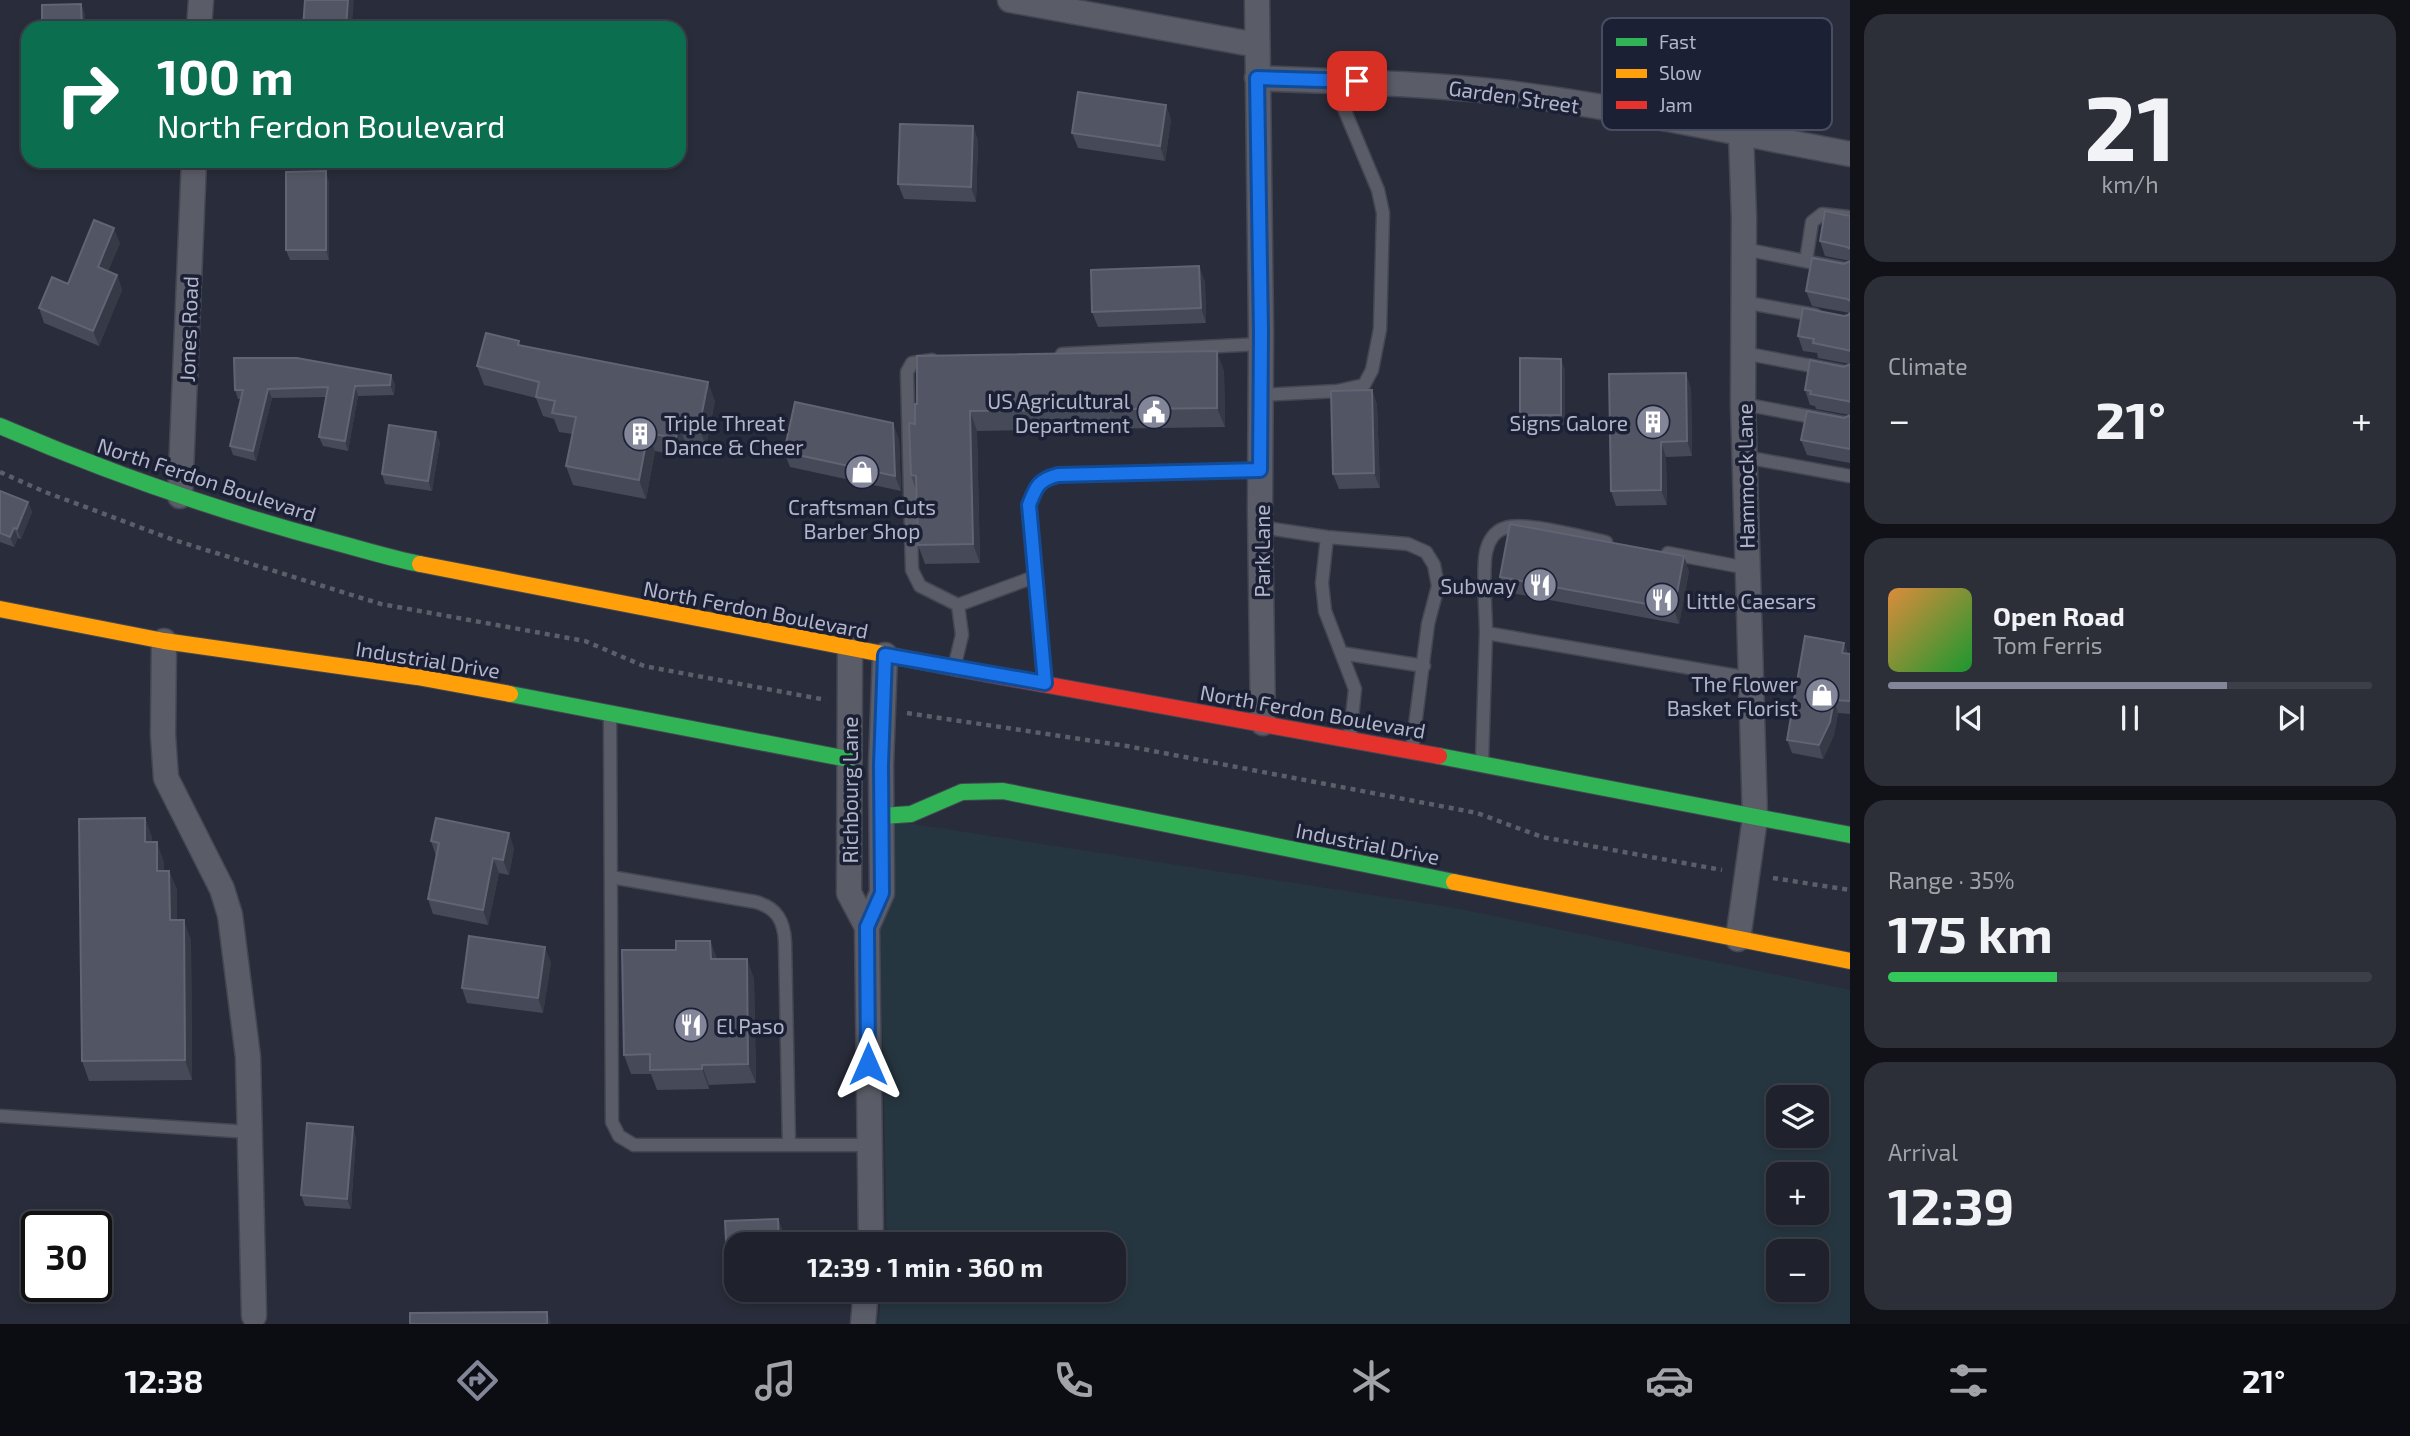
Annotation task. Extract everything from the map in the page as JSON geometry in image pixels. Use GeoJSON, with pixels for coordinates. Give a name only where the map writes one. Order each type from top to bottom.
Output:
{"type":"FeatureCollection","features":[{"type":"Feature","properties":{"kind":"main road","name":"North Ferdon Boulevard"},"geometry":{"type":"LineString","coordinates":[[0,426],[75,458],[180,496],[257,521],[411,562],[885,655],[1349,739],[1850,835]]}},
{"type":"Feature","properties":{"kind":"main road","name":"Industrial Drive"},"geometry":{"type":"LineString","coordinates":[[0,608],[164,640],[417,677],[848,759]]}},
{"type":"Feature","properties":{"kind":"main road","name":"Industrial Drive"},"geometry":{"type":"LineString","coordinates":[[882,816],[904,817],[918,813],[949,795],[972,789],[1003,791],[1850,961]]}},
{"type":"Feature","properties":{"kind":"street"},"geometry":{"type":"LineString","coordinates":[[200,21],[201,0]]}},
{"type":"Feature","properties":{"kind":"street"},"geometry":{"type":"LineString","coordinates":[[1010,0],[1257,45]]}},
{"type":"Feature","properties":{"kind":"street","name":"Park Lane"},"geometry":{"type":"LineString","coordinates":[[1257,0],[1263,723]]}},
{"type":"Feature","properties":{"kind":"street","name":"Garden Street"},"geometry":{"type":"LineString","coordinates":[[1257,78],[1431,85],[1503,92],[1602,108]]}},
{"type":"Feature","properties":{"kind":"street","name":"Garden Street"},"geometry":{"type":"LineString","coordinates":[[1718,130],[1850,154]]}},
{"type":"Feature","properties":{"kind":"street","name":"Hammock Lane"},"geometry":{"type":"LineString","coordinates":[[1738,939],[1755,818],[1743,404],[1744,249],[1741,135]]}},
{"type":"Feature","properties":{"kind":"street","name":"Jones Road"},"geometry":{"type":"LineString","coordinates":[[180,496],[194,168]]}},
{"type":"Feature","properties":{"kind":"street"},"geometry":{"type":"LineString","coordinates":[[164,640],[163,735],[166,778],[222,889],[230,915],[248,1057],[255,1320]]}},
{"type":"Feature","properties":{"kind":"street","name":"Richbourg Lane"},"geometry":{"type":"LineString","coordinates":[[850,647],[849,892],[867,927]]}},
{"type":"Feature","properties":{"kind":"street","name":"Richbourg Lane"},"geometry":{"type":"LineString","coordinates":[[871,1232],[867,927],[882,893],[885,655]]}},
{"type":"Feature","properties":{"kind":"street"},"geometry":{"type":"LineString","coordinates":[[863,1324],[865,1302]]}},
{"type":"Feature","properties":{"kind":"lane"},"geometry":{"type":"LineString","coordinates":[[1261,395],[1337,391],[1364,385],[1372,370],[1380,329],[1383,213],[1378,190],[1332,80]]}},
{"type":"Feature","properties":{"kind":"lane"},"geometry":{"type":"LineString","coordinates":[[1806,261],[1812,222],[1822,214],[1850,217]]}},
{"type":"Feature","properties":{"kind":"lane"},"geometry":{"type":"LineString","coordinates":[[1744,249],[1850,270]]}},
{"type":"Feature","properties":{"kind":"lane"},"geometry":{"type":"LineString","coordinates":[[1743,302],[1823,317]]}},
{"type":"Feature","properties":{"kind":"lane"},"geometry":{"type":"LineString","coordinates":[[1045,355],[1261,344]]}},
{"type":"Feature","properties":{"kind":"lane"},"geometry":{"type":"LineString","coordinates":[[1743,353],[1850,373]]}},
{"type":"Feature","properties":{"kind":"lane"},"geometry":{"type":"LineString","coordinates":[[950,360],[912,363],[907,372],[912,570],[920,586],[958,605],[1034,577]]}},
{"type":"Feature","properties":{"kind":"lane"},"geometry":{"type":"LineString","coordinates":[[1743,404],[1850,424]]}},
{"type":"Feature","properties":{"kind":"lane"},"geometry":{"type":"LineString","coordinates":[[1745,457],[1850,476]]}},
{"type":"Feature","properties":{"kind":"lane"},"geometry":{"type":"LineString","coordinates":[[1045,683],[1029,505],[1035,489],[1044,478],[1058,475],[1260,470]]}},
{"type":"Feature","properties":{"kind":"lane"},"geometry":{"type":"LineString","coordinates":[[1260,527],[1327,537],[1408,544],[1426,552],[1434,565],[1438,586],[1428,624],[1411,751]]}},
{"type":"Feature","properties":{"kind":"lane"},"geometry":{"type":"LineString","coordinates":[[1482,764],[1486,553],[1492,537],[1501,528],[1529,527],[1624,545]]}},
{"type":"Feature","properties":{"kind":"lane"},"geometry":{"type":"LineString","coordinates":[[1327,537],[1322,583],[1325,611],[1356,690],[1349,739]]}},
{"type":"Feature","properties":{"kind":"lane"},"geometry":{"type":"LineString","coordinates":[[1651,550],[1747,568]]}},
{"type":"Feature","properties":{"kind":"lane"},"geometry":{"type":"LineString","coordinates":[[955,667],[962,635],[958,605]]}},
{"type":"Feature","properties":{"kind":"lane"},"geometry":{"type":"LineString","coordinates":[[1486,633],[1749,678]]}},
{"type":"Feature","properties":{"kind":"lane"},"geometry":{"type":"LineString","coordinates":[[1341,653],[1423,666]]}},
{"type":"Feature","properties":{"kind":"lane"},"geometry":{"type":"LineString","coordinates":[[610,712],[612,1122],[619,1136],[634,1144],[869,1145]]}},
{"type":"Feature","properties":{"kind":"lane"},"geometry":{"type":"LineString","coordinates":[[611,877],[756,902],[769,906],[779,915],[785,942],[789,1145]]}},
{"type":"Feature","properties":{"kind":"lane"},"geometry":{"type":"LineString","coordinates":[[0,1116],[250,1132]]}},
{"type":"Feature","properties":{"kind":"path"},"geometry":{"type":"LineString","coordinates":[[0,472],[45,492],[174,540],[381,604],[585,641],[644,666],[849,704]]}},
{"type":"Feature","properties":{"kind":"path"},"geometry":{"type":"LineString","coordinates":[[883,709],[1127,746],[1477,813],[1542,837],[1850,890]]}},
{"type":"Feature","properties":{"kind":"shaded area"},"geometry":{"type":"Polygon","coordinates":[[[887,820],[1455,908],[1850,990],[1850,1324],[878,1324],[881,1302],[1126,1302],[1126,1232],[887,1232],[880,918],[887,820]]]}},
{"type":"Feature","properties":{"kind":"building"},"geometry":{"type":"Polygon","coordinates":[[[305,0],[348,0],[346,21],[304,21],[305,0]]]}},
{"type":"Feature","properties":{"kind":"building"},"geometry":{"type":"Polygon","coordinates":[[[81,4],[82,21],[42,21],[42,5],[81,4]]]}},
{"type":"Feature","properties":{"kind":"building"},"geometry":{"type":"Polygon","coordinates":[[[1078,92],[1166,105],[1160,146],[1072,133],[1078,92]]]}},
{"type":"Feature","properties":{"kind":"building"},"geometry":{"type":"Polygon","coordinates":[[[900,124],[973,126],[971,187],[898,184],[900,124]]]}},
{"type":"Feature","properties":{"kind":"building"},"geometry":{"type":"Polygon","coordinates":[[[326,171],[326,250],[286,250],[286,172],[326,171]]]}},
{"type":"Feature","properties":{"kind":"building"},"geometry":{"type":"Polygon","coordinates":[[[1825,211],[1850,216],[1850,249],[1820,241],[1825,211]]]}},
{"type":"Feature","properties":{"kind":"building"},"geometry":{"type":"Polygon","coordinates":[[[94,220],[114,228],[98,267],[117,275],[93,331],[39,308],[52,277],[68,284],[94,220]]]}},
{"type":"Feature","properties":{"kind":"building"},"geometry":{"type":"Polygon","coordinates":[[[1812,258],[1844,264],[1850,261],[1850,301],[1806,291],[1812,258]]]}},
{"type":"Feature","properties":{"kind":"building"},"geometry":{"type":"Polygon","coordinates":[[[1199,266],[1201,308],[1092,312],[1091,270],[1199,266]]]}},
{"type":"Feature","properties":{"kind":"building"},"geometry":{"type":"Polygon","coordinates":[[[1803,308],[1844,316],[1850,313],[1850,351],[1813,343],[1814,339],[1798,336],[1803,308]]]}},
{"type":"Feature","properties":{"kind":"building","name":"Triple Threat Dance & Cheer"},"geometry":{"type":"Polygon","coordinates":[[[486,333],[519,341],[518,345],[708,382],[699,428],[678,424],[676,438],[648,433],[639,480],[566,466],[576,417],[552,413],[555,401],[536,397],[539,382],[477,366],[486,333]]]}},
{"type":"Feature","properties":{"kind":"building"},"geometry":{"type":"Polygon","coordinates":[[[1217,351],[1217,408],[970,411],[973,544],[918,545],[916,476],[911,475],[909,423],[915,424],[917,356],[1217,351]]]}},
{"type":"Feature","properties":{"kind":"building"},"geometry":{"type":"Polygon","coordinates":[[[234,358],[297,358],[391,375],[390,385],[355,386],[345,441],[319,437],[328,387],[268,389],[253,451],[230,446],[243,390],[235,390],[234,358]]]}},
{"type":"Feature","properties":{"kind":"building"},"geometry":{"type":"Polygon","coordinates":[[[1520,358],[1561,359],[1561,415],[1520,415],[1520,358]]]}},
{"type":"Feature","properties":{"kind":"building"},"geometry":{"type":"Polygon","coordinates":[[[1810,360],[1844,367],[1850,364],[1850,402],[1810,394],[1811,391],[1805,390],[1810,360]]]}},
{"type":"Feature","properties":{"kind":"building","name":"Signs Galore"},"geometry":{"type":"Polygon","coordinates":[[[1686,373],[1687,441],[1661,442],[1661,490],[1611,491],[1609,374],[1686,373]]]}},
{"type":"Feature","properties":{"kind":"building"},"geometry":{"type":"Polygon","coordinates":[[[1372,390],[1374,473],[1333,474],[1331,391],[1372,390]]]}},
{"type":"Feature","properties":{"kind":"building"},"geometry":{"type":"Polygon","coordinates":[[[795,402],[893,423],[895,476],[784,452],[795,402]]]}},
{"type":"Feature","properties":{"kind":"building"},"geometry":{"type":"Polygon","coordinates":[[[1807,411],[1844,418],[1850,415],[1850,449],[1801,440],[1807,411]]]}},
{"type":"Feature","properties":{"kind":"building"},"geometry":{"type":"Polygon","coordinates":[[[389,425],[436,432],[428,481],[382,474],[389,425]]]}},
{"type":"Feature","properties":{"kind":"building"},"geometry":{"type":"Polygon","coordinates":[[[0,491],[28,502],[17,529],[14,528],[10,537],[0,533],[0,491]]]}},
{"type":"Feature","properties":{"kind":"building"},"geometry":{"type":"Polygon","coordinates":[[[1510,524],[1684,556],[1674,609],[1500,577],[1510,524]]]}},
{"type":"Feature","properties":{"kind":"building","name":"The Flower Basket Florist"},"geometry":{"type":"Polygon","coordinates":[[[1805,636],[1844,643],[1842,653],[1850,654],[1850,701],[1834,700],[1830,722],[1819,745],[1787,740],[1805,636]]]}},
{"type":"Feature","properties":{"kind":"building"},"geometry":{"type":"Polygon","coordinates":[[[145,818],[145,842],[157,842],[157,871],[169,871],[170,920],[184,920],[185,1060],[82,1061],[79,819],[145,818]]]}},
{"type":"Feature","properties":{"kind":"building"},"geometry":{"type":"Polygon","coordinates":[[[436,818],[509,833],[503,860],[493,858],[483,910],[428,899],[439,843],[431,841],[436,818]]]}},
{"type":"Feature","properties":{"kind":"building"},"geometry":{"type":"Polygon","coordinates":[[[469,936],[545,947],[538,998],[462,988],[469,936]]]}},
{"type":"Feature","properties":{"kind":"building"},"geometry":{"type":"Polygon","coordinates":[[[676,941],[710,941],[711,959],[747,959],[748,1064],[702,1065],[702,1069],[650,1070],[650,1054],[624,1055],[622,950],[676,950],[676,941]]]}},
{"type":"Feature","properties":{"kind":"building"},"geometry":{"type":"Polygon","coordinates":[[[307,1123],[353,1127],[347,1199],[301,1195],[307,1123]]]}},
{"type":"Feature","properties":{"kind":"building"},"geometry":{"type":"Polygon","coordinates":[[[778,1219],[779,1232],[726,1232],[725,1221],[778,1219]]]}},
{"type":"Feature","properties":{"kind":"building"},"geometry":{"type":"Polygon","coordinates":[[[547,1312],[547,1324],[410,1324],[410,1313],[547,1312]]]}},
{"type":"Feature","properties":{"kind":"traffic: fast"},"geometry":{"type":"LineString","coordinates":[[0,426],[80,459],[203,503],[420,564]]}},
{"type":"Feature","properties":{"kind":"traffic: fast"},"geometry":{"type":"LineString","coordinates":[[510,694],[848,759]]}},
{"type":"Feature","properties":{"kind":"traffic: fast"},"geometry":{"type":"LineString","coordinates":[[1439,756],[1850,835]]}},
{"type":"Feature","properties":{"kind":"traffic: fast"},"geometry":{"type":"LineString","coordinates":[[882,816],[911,814],[962,792],[1003,791],[1454,882]]}},
{"type":"Feature","properties":{"kind":"traffic: slow"},"geometry":{"type":"LineString","coordinates":[[420,564],[960,669]]}},
{"type":"Feature","properties":{"kind":"traffic: slow"},"geometry":{"type":"LineString","coordinates":[[0,609],[164,641],[417,677],[510,694]]}},
{"type":"Feature","properties":{"kind":"traffic: slow"},"geometry":{"type":"LineString","coordinates":[[1454,882],[1850,961]]}},
{"type":"Feature","properties":{"kind":"traffic: jam"},"geometry":{"type":"LineString","coordinates":[[960,669],[1439,756]]}},
{"type":"Feature","properties":{"kind":"place","name":"US Agricultural Department"},"geometry":{"type":"Point","coordinates":[1154,412]}},
{"type":"Feature","properties":{"kind":"place","name":"Signs Galore"},"geometry":{"type":"Point","coordinates":[1653,422]}},
{"type":"Feature","properties":{"kind":"place","name":"Triple Threat Dance & Cheer"},"geometry":{"type":"Point","coordinates":[640,434]}},
{"type":"Feature","properties":{"kind":"place","name":"Craftsman Cuts Barber Shop"},"geometry":{"type":"Point","coordinates":[862,472]}},
{"type":"Feature","properties":{"kind":"place","name":"Subway"},"geometry":{"type":"Point","coordinates":[1540,585]}},
{"type":"Feature","properties":{"kind":"place","name":"Little Caesars"},"geometry":{"type":"Point","coordinates":[1662,600]}},
{"type":"Feature","properties":{"kind":"place","name":"The Flower Basket Florist"},"geometry":{"type":"Point","coordinates":[1822,695]}},
{"type":"Feature","properties":{"kind":"place","name":"El Paso"},"geometry":{"type":"Point","coordinates":[691,1025]}},
{"type":"Feature","properties":{"kind":"route"},"geometry":{"type":"LineString","coordinates":[[868,1064],[867,927],[882,893],[881,765],[885,655],[1045,683],[1029,505],[1035,489],[1044,478],[1058,475],[1260,470],[1257,78],[1357,81]]}}]}
